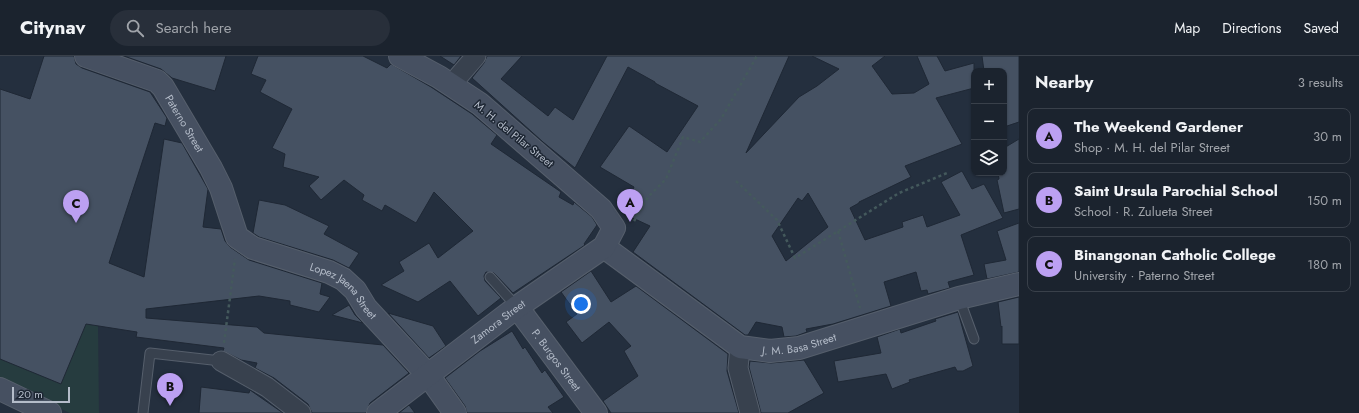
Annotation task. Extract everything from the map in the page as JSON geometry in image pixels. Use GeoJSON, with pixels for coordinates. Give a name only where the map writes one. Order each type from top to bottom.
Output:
{"type":"FeatureCollection","features":[{"type":"Feature","properties":{"kind":"street","name":"Paterno Street"},"geometry":{"type":"LineString","coordinates":[[86,56],[157,81],[163,87],[211,168],[220,188],[237,237]]}},
{"type":"Feature","properties":{"kind":"street","name":"M. H. del Pilar Street"},"geometry":{"type":"LineString","coordinates":[[400,56],[451,85],[480,104],[601,208],[614,228]]}},
{"type":"Feature","properties":{"kind":"street"},"geometry":{"type":"LineString","coordinates":[[451,85],[476,56]]}},
{"type":"Feature","properties":{"kind":"street","name":"Zamora Street"},"geometry":{"type":"LineString","coordinates":[[378,413],[517,307],[604,247],[614,228]]}},
{"type":"Feature","properties":{"kind":"street","name":"Lopez Jaena Street"},"geometry":{"type":"LineString","coordinates":[[237,237],[253,248],[329,272],[343,279],[355,290],[366,308],[428,375],[455,413]]}},
{"type":"Feature","properties":{"kind":"street","name":"J. M. Basa Street"},"geometry":{"type":"LineString","coordinates":[[604,247],[740,347],[770,351],[799,348],[958,298],[1019,284]]}},
{"type":"Feature","properties":{"kind":"street","name":"P. Burgos Street"},"geometry":{"type":"LineString","coordinates":[[517,307],[596,413]]}},
{"type":"Feature","properties":{"kind":"street"},"geometry":{"type":"LineString","coordinates":[[740,347],[738,368],[750,413]]}},
{"type":"Feature","properties":{"kind":"street"},"geometry":{"type":"LineString","coordinates":[[222,362],[267,387],[301,413]]}},
{"type":"Feature","properties":{"kind":"street"},"geometry":{"type":"LineString","coordinates":[[0,389],[50,413]]}},
{"type":"Feature","properties":{"kind":"lane"},"geometry":{"type":"LineString","coordinates":[[490,277],[517,307]]}},
{"type":"Feature","properties":{"kind":"lane"},"geometry":{"type":"LineString","coordinates":[[958,298],[974,339]]}},
{"type":"Feature","properties":{"kind":"lane"},"geometry":{"type":"LineString","coordinates":[[143,413],[150,353],[222,362]]}},
{"type":"Feature","properties":{"kind":"path"},"geometry":{"type":"LineString","coordinates":[[614,228],[631,225],[648,197],[666,179],[683,137],[700,142],[721,119],[757,56]]}},
{"type":"Feature","properties":{"kind":"path"},"geometry":{"type":"LineString","coordinates":[[736,181],[777,220],[795,258],[899,193],[947,173]]}},
{"type":"Feature","properties":{"kind":"path"},"geometry":{"type":"LineString","coordinates":[[838,231],[865,328]]}},
{"type":"Feature","properties":{"kind":"path"},"geometry":{"type":"LineString","coordinates":[[222,362],[237,237]]}},
{"type":"Feature","properties":{"kind":"green space"},"geometry":{"type":"Polygon","coordinates":[[[0,281],[98,325],[99,413],[70,413],[0,381],[0,281]]]}},
{"type":"Feature","properties":{"kind":"building"},"geometry":{"type":"Polygon","coordinates":[[[44,56],[74,56],[76,64],[82,68],[150,92],[167,118],[165,126],[155,123],[109,263],[144,277],[164,139],[182,143],[208,189],[203,227],[221,229],[225,241],[230,247],[249,260],[322,283],[320,294],[330,297],[319,312],[290,305],[290,301],[259,296],[146,309],[146,318],[257,327],[264,333],[383,345],[409,373],[370,403],[366,413],[312,413],[308,404],[274,378],[255,368],[257,363],[241,360],[223,351],[224,348],[136,337],[137,332],[86,324],[61,384],[0,359],[0,89],[30,99],[44,56]]]}},
{"type":"Feature","properties":{"kind":"building"},"geometry":{"type":"Polygon","coordinates":[[[124,56],[226,56],[215,91],[172,78],[161,69],[124,56]]]}},
{"type":"Feature","properties":{"kind":"building"},"geometry":{"type":"Polygon","coordinates":[[[258,56],[363,56],[387,68],[391,64],[431,87],[472,114],[497,135],[491,144],[561,192],[559,197],[573,205],[574,202],[592,217],[597,225],[584,244],[585,245],[513,293],[494,273],[486,272],[484,276],[485,281],[501,298],[478,316],[450,281],[418,302],[381,285],[404,271],[399,262],[429,243],[438,258],[473,231],[434,192],[416,223],[385,205],[382,211],[362,200],[364,195],[344,180],[321,200],[309,186],[319,177],[283,167],[285,154],[272,148],[292,109],[260,92],[266,80],[251,74],[258,56]]]}},
{"type":"Feature","properties":{"kind":"building"},"geometry":{"type":"Polygon","coordinates":[[[440,56],[461,56],[454,65],[440,56]]]}},
{"type":"Feature","properties":{"kind":"building"},"geometry":{"type":"Polygon","coordinates":[[[487,56],[522,56],[501,79],[548,116],[555,107],[573,120],[607,56],[789,56],[746,153],[799,97],[817,86],[839,69],[812,56],[885,56],[872,66],[892,94],[914,93],[929,84],[917,56],[937,56],[945,71],[974,63],[974,68],[971,68],[971,89],[936,98],[962,144],[905,166],[911,177],[859,202],[850,208],[865,240],[903,227],[902,222],[923,215],[927,227],[960,215],[941,182],[962,171],[972,189],[984,184],[1003,218],[961,235],[974,275],[948,282],[950,288],[928,294],[927,290],[921,291],[916,272],[884,282],[891,306],[833,324],[806,329],[807,332],[796,336],[784,337],[782,327],[756,322],[748,335],[745,335],[633,252],[650,226],[622,213],[634,187],[600,167],[629,126],[667,152],[698,106],[628,67],[575,168],[543,142],[472,78],[484,63],[487,56]],[[808,193],[802,201],[798,198],[772,236],[786,261],[828,227],[808,193]]]}},
{"type":"Feature","properties":{"kind":"building"},"geometry":{"type":"Polygon","coordinates":[[[982,56],[1019,56],[1019,122],[1007,126],[1007,68],[984,68],[982,56]]]}},
{"type":"Feature","properties":{"kind":"building"},"geometry":{"type":"Polygon","coordinates":[[[1019,139],[1019,209],[1004,213],[997,180],[999,179],[998,176],[1007,176],[1007,146],[1019,139]]]}},
{"type":"Feature","properties":{"kind":"building"},"geometry":{"type":"Polygon","coordinates":[[[259,200],[285,205],[329,226],[324,234],[359,253],[349,268],[333,260],[259,237],[253,233],[259,200]]]}},
{"type":"Feature","properties":{"kind":"building"},"geometry":{"type":"Polygon","coordinates":[[[1019,223],[1019,272],[987,279],[984,264],[1006,260],[997,231],[1019,223]]]}},
{"type":"Feature","properties":{"kind":"building"},"geometry":{"type":"Polygon","coordinates":[[[591,271],[611,302],[636,286],[728,354],[727,371],[739,413],[611,413],[603,401],[638,376],[624,351],[631,346],[609,322],[582,343],[566,322],[577,314],[561,292],[591,271]]]}},
{"type":"Feature","properties":{"kind":"building"},"geometry":{"type":"Polygon","coordinates":[[[1019,297],[1019,344],[1002,344],[1002,326],[1001,327],[998,302],[1019,297]]]}},
{"type":"Feature","properties":{"kind":"building"},"geometry":{"type":"Polygon","coordinates":[[[349,305],[355,315],[363,323],[332,315],[349,305]]]}},
{"type":"Feature","properties":{"kind":"building"},"geometry":{"type":"Polygon","coordinates":[[[958,312],[973,366],[963,371],[957,371],[955,367],[909,380],[910,382],[892,389],[886,374],[838,382],[834,361],[881,353],[877,337],[900,329],[901,333],[936,321],[935,319],[958,312]]]}},
{"type":"Feature","properties":{"kind":"building"},"geometry":{"type":"Polygon","coordinates":[[[388,313],[433,326],[446,346],[429,358],[388,313]]]}},
{"type":"Feature","properties":{"kind":"building"},"geometry":{"type":"Polygon","coordinates":[[[512,331],[523,349],[525,347],[542,373],[545,370],[564,397],[548,407],[553,413],[467,413],[465,406],[445,378],[480,351],[512,331]]]}},
{"type":"Feature","properties":{"kind":"building"},"geometry":{"type":"Polygon","coordinates":[[[804,360],[824,393],[788,413],[761,413],[749,367],[750,361],[771,363],[804,360]]]}},
{"type":"Feature","properties":{"kind":"building"},"geometry":{"type":"Polygon","coordinates":[[[201,387],[249,393],[250,390],[283,413],[199,413],[201,387]]]}},
{"type":"Feature","properties":{"kind":"building"},"geometry":{"type":"Polygon","coordinates":[[[409,405],[415,413],[399,413],[409,405]]]}},
{"type":"Feature","properties":{"kind":"place","name":"The Weekend Gardener"},"geometry":{"type":"Point","coordinates":[630,222]}},
{"type":"Feature","properties":{"kind":"place","name":"Binangonan Catholic College"},"geometry":{"type":"Point","coordinates":[76,223]}},
{"type":"Feature","properties":{"kind":"place","name":"Saint Ursula Parochial School"},"geometry":{"type":"Point","coordinates":[170,406]}}]}
